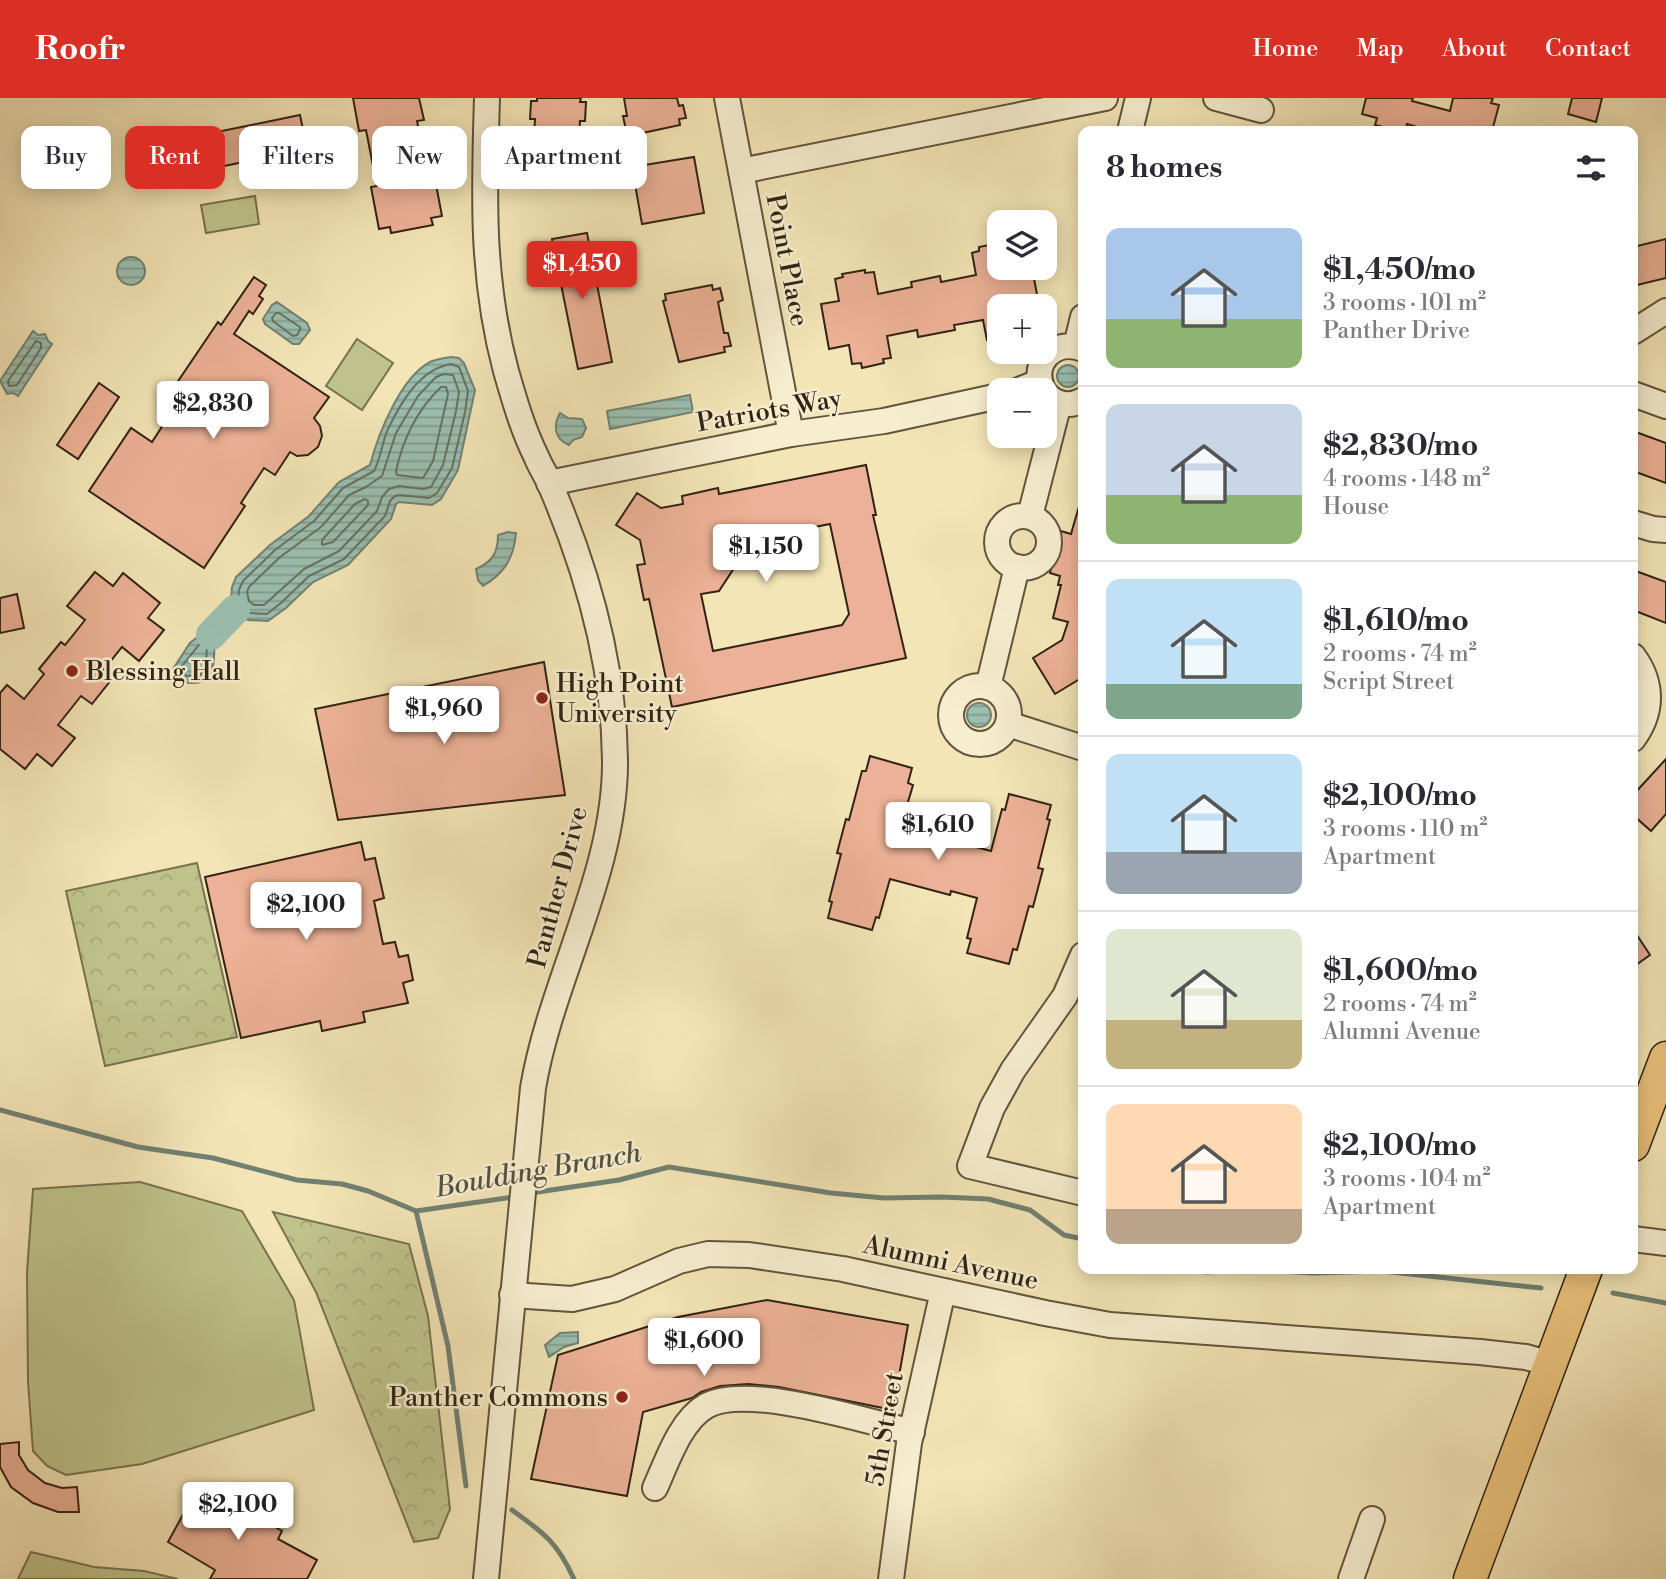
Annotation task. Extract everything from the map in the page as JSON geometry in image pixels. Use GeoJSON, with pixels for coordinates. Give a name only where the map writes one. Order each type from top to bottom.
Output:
{"type":"FeatureCollection","features":[{"type":"Feature","properties":{"kind":"main road"},"geometry":{"type":"LineString","coordinates":[[1638,1132],[1666,1058]]}},
{"type":"Feature","properties":{"kind":"main road"},"geometry":{"type":"LineString","coordinates":[[1470,1579],[1584,1274]]}},
{"type":"Feature","properties":{"kind":"street","name":"Panther Drive"},"geometry":{"type":"LineString","coordinates":[[486,1579],[525,1160],[537,1065],[605,845],[615,763],[610,679],[593,601],[506,372],[492,310],[483,206],[487,98]]}},
{"type":"Feature","properties":{"kind":"street","name":"Point Place"},"geometry":{"type":"LineString","coordinates":[[727,98],[791,434]]}},
{"type":"Feature","properties":{"kind":"street"},"geometry":{"type":"LineString","coordinates":[[741,171],[1105,98]]}},
{"type":"Feature","properties":{"kind":"street"},"geometry":{"type":"LineString","coordinates":[[1131,126],[1138,98]]}},
{"type":"Feature","properties":{"kind":"street"},"geometry":{"type":"LineString","coordinates":[[1216,98],[1261,110]]}},
{"type":"Feature","properties":{"kind":"street"},"geometry":{"type":"LineString","coordinates":[[1638,329],[1666,311]]}},
{"type":"Feature","properties":{"kind":"street"},"geometry":{"type":"LineString","coordinates":[[1045,378],[1041,362],[1047,354],[1066,345],[1078,348]]}},
{"type":"Feature","properties":{"kind":"street"},"geometry":{"type":"LineString","coordinates":[[1638,396],[1666,406]]}},
{"type":"Feature","properties":{"kind":"street","name":"Patriots Way"},"geometry":{"type":"LineString","coordinates":[[549,483],[791,434],[884,421],[987,399]]}},
{"type":"Feature","properties":{"kind":"street"},"geometry":{"type":"LineString","coordinates":[[1030,516],[1040,448]]}},
{"type":"Feature","properties":{"kind":"street"},"geometry":{"type":"LineString","coordinates":[[1030,516],[1047,530],[1049,548],[1035,565],[1017,567],[999,552],[998,534],[1002,526],[1012,518],[1030,516]]}},
{"type":"Feature","properties":{"kind":"street"},"geometry":{"type":"LineString","coordinates":[[988,687],[1017,567]]}},
{"type":"Feature","properties":{"kind":"street"},"geometry":{"type":"LineString","coordinates":[[1638,665],[1649,690],[1648,712],[1638,729]]}},
{"type":"Feature","properties":{"kind":"street"},"geometry":{"type":"LineString","coordinates":[[988,687],[997,691],[1008,706],[1008,724],[997,739],[979,745],[961,738],[951,721],[955,701],[961,693],[970,688],[988,687]]}},
{"type":"Feature","properties":{"kind":"street"},"geometry":{"type":"LineString","coordinates":[[1008,724],[1078,746]]}},
{"type":"Feature","properties":{"kind":"street"},"geometry":{"type":"LineString","coordinates":[[1078,966],[1065,996],[1013,1070],[992,1108],[970,1166],[1078,1192]]}},
{"type":"Feature","properties":{"kind":"street"},"geometry":{"type":"LineString","coordinates":[[1638,1240],[1666,1243]]}},
{"type":"Feature","properties":{"kind":"street","name":"Alumni Avenue"},"geometry":{"type":"LineString","coordinates":[[512,1295],[572,1299],[599,1294],[678,1261],[708,1254],[750,1255],[843,1269],[1110,1325],[1480,1352],[1526,1357],[1551,1364]]}},
{"type":"Feature","properties":{"kind":"street","name":"5th Street"},"geometry":{"type":"LineString","coordinates":[[891,1579],[912,1432],[943,1292]]}},
{"type":"Feature","properties":{"kind":"street"},"geometry":{"type":"LineString","coordinates":[[655,1488],[682,1430],[705,1406],[732,1398],[761,1398],[912,1432]]}},
{"type":"Feature","properties":{"kind":"street"},"geometry":{"type":"LineString","coordinates":[[1351,1579],[1372,1518]]}},
{"type":"Feature","properties":{"kind":"green space"},"geometry":{"type":"Polygon","coordinates":[[[255,196],[259,224],[206,233],[201,205],[255,196]]]}},
{"type":"Feature","properties":{"kind":"green space"},"geometry":{"type":"Polygon","coordinates":[[[357,339],[393,363],[362,410],[326,386],[357,339]]]}},
{"type":"Feature","properties":{"kind":"green space"},"geometry":{"type":"Polygon","coordinates":[[[197,863],[237,1037],[105,1066],[66,891],[197,863]]]}},
{"type":"Feature","properties":{"kind":"green space"},"geometry":{"type":"Polygon","coordinates":[[[140,1182],[242,1211],[294,1300],[314,1410],[142,1464],[66,1475],[47,1466],[33,1451],[28,1381],[27,1272],[33,1189],[140,1182]]]}},
{"type":"Feature","properties":{"kind":"green space"},"geometry":{"type":"Polygon","coordinates":[[[273,1212],[409,1244],[428,1316],[450,1509],[438,1538],[414,1542],[316,1292],[273,1212]]]}},
{"type":"Feature","properties":{"kind":"green space"},"geometry":{"type":"Polygon","coordinates":[[[31,1552],[94,1567],[144,1571],[178,1579],[18,1579],[31,1552]]]}},
{"type":"Feature","properties":{"kind":"water"},"geometry":{"type":"Polygon","coordinates":[[[131,257],[141,261],[145,271],[141,281],[131,285],[121,281],[117,271],[121,261],[131,257]]]}},
{"type":"Feature","properties":{"kind":"water"},"geometry":{"type":"Polygon","coordinates":[[[277,302],[307,323],[310,330],[299,344],[293,344],[265,324],[263,319],[277,302]]]}},
{"type":"Feature","properties":{"kind":"water"},"geometry":{"type":"Polygon","coordinates":[[[33,331],[38,335],[45,334],[52,344],[18,396],[7,394],[0,381],[33,331]]]}},
{"type":"Feature","properties":{"kind":"water"},"geometry":{"type":"Polygon","coordinates":[[[459,358],[464,363],[475,390],[458,470],[441,499],[432,505],[396,504],[391,519],[348,565],[313,582],[268,621],[248,620],[235,610],[231,601],[236,577],[270,545],[309,516],[339,482],[370,465],[385,423],[409,381],[430,362],[459,358]]]}},
{"type":"Feature","properties":{"kind":"water"},"geometry":{"type":"Polygon","coordinates":[[[1064,365],[1072,365],[1078,371],[1078,381],[1072,387],[1064,387],[1057,380],[1057,372],[1064,365]]]}},
{"type":"Feature","properties":{"kind":"water"},"geometry":{"type":"Polygon","coordinates":[[[690,395],[693,412],[610,429],[607,411],[690,395]]]}},
{"type":"Feature","properties":{"kind":"water"},"geometry":{"type":"Polygon","coordinates":[[[560,413],[568,418],[582,419],[586,428],[582,437],[573,440],[569,445],[560,439],[556,431],[560,413]]]}},
{"type":"Feature","properties":{"kind":"water"},"geometry":{"type":"Polygon","coordinates":[[[516,533],[507,564],[483,586],[478,580],[476,569],[493,556],[498,535],[516,533]]]}},
{"type":"Feature","properties":{"kind":"water"},"geometry":{"type":"Polygon","coordinates":[[[204,632],[215,638],[211,672],[202,681],[183,682],[173,669],[190,643],[204,632]]]}},
{"type":"Feature","properties":{"kind":"water"},"geometry":{"type":"Polygon","coordinates":[[[979,703],[987,707],[991,715],[987,723],[979,727],[971,723],[967,715],[971,707],[979,703]]]}},
{"type":"Feature","properties":{"kind":"water"},"geometry":{"type":"Polygon","coordinates":[[[578,1332],[578,1343],[564,1347],[549,1357],[545,1345],[560,1333],[578,1332]]]}},
{"type":"Feature","properties":{"kind":"building"},"geometry":{"type":"Polygon","coordinates":[[[353,98],[419,98],[424,120],[417,121],[418,126],[372,126],[372,161],[366,130],[359,131],[353,98]]]}},
{"type":"Feature","properties":{"kind":"building"},"geometry":{"type":"Polygon","coordinates":[[[537,98],[581,98],[580,102],[586,102],[585,121],[580,121],[580,126],[535,126],[535,119],[530,119],[531,101],[537,101],[537,98]]]}},
{"type":"Feature","properties":{"kind":"building"},"geometry":{"type":"Polygon","coordinates":[[[624,98],[677,98],[679,106],[683,105],[686,118],[679,119],[680,125],[647,132],[647,126],[625,126],[623,116],[627,116],[624,98]]]}},
{"type":"Feature","properties":{"kind":"building"},"geometry":{"type":"Polygon","coordinates":[[[1366,98],[1413,98],[1412,101],[1450,111],[1453,98],[1493,98],[1491,103],[1499,105],[1493,126],[1379,126],[1375,125],[1377,118],[1362,114],[1366,98]]]}},
{"type":"Feature","properties":{"kind":"building"},"geometry":{"type":"Polygon","coordinates":[[[1572,98],[1602,98],[1596,122],[1568,114],[1572,98]]]}},
{"type":"Feature","properties":{"kind":"building"},"geometry":{"type":"Polygon","coordinates":[[[300,115],[302,126],[246,126],[300,115]]]}},
{"type":"Feature","properties":{"kind":"building"},"geometry":{"type":"Polygon","coordinates":[[[239,127],[239,163],[225,166],[225,130],[239,127]]]}},
{"type":"Feature","properties":{"kind":"building"},"geometry":{"type":"Polygon","coordinates":[[[694,157],[704,213],[642,224],[636,189],[647,189],[647,165],[694,157]]]}},
{"type":"Feature","properties":{"kind":"building"},"geometry":{"type":"Polygon","coordinates":[[[371,187],[437,189],[442,216],[431,218],[433,225],[391,233],[390,227],[379,229],[371,187]]]}},
{"type":"Feature","properties":{"kind":"building"},"geometry":{"type":"Polygon","coordinates":[[[587,233],[612,362],[578,369],[552,239],[587,233]]]}},
{"type":"Feature","properties":{"kind":"building"},"geometry":{"type":"Polygon","coordinates":[[[1666,239],[1666,278],[1638,285],[1638,246],[1666,239]]]}},
{"type":"Feature","properties":{"kind":"building"},"geometry":{"type":"Polygon","coordinates":[[[987,245],[987,280],[1034,280],[1037,294],[987,294],[987,340],[983,320],[954,325],[955,330],[918,337],[917,330],[887,336],[891,358],[883,359],[884,363],[862,368],[861,363],[852,364],[849,345],[829,349],[821,304],[839,301],[835,279],[843,277],[842,274],[865,270],[865,273],[874,272],[878,294],[912,287],[911,282],[940,276],[941,282],[976,275],[972,253],[979,251],[979,247],[987,245]]]}},
{"type":"Feature","properties":{"kind":"building"},"geometry":{"type":"Polygon","coordinates":[[[254,277],[266,285],[259,296],[263,299],[253,314],[249,311],[234,334],[329,397],[314,418],[320,426],[322,436],[318,447],[308,455],[297,456],[290,452],[275,475],[264,468],[241,503],[245,506],[204,568],[89,491],[131,428],[152,442],[174,408],[164,402],[218,322],[221,325],[254,277]]]}},
{"type":"Feature","properties":{"kind":"building"},"geometry":{"type":"Polygon","coordinates":[[[712,285],[713,290],[720,288],[723,300],[718,302],[724,333],[728,333],[731,346],[724,347],[725,352],[679,362],[663,301],[666,300],[665,294],[712,285]]]}},
{"type":"Feature","properties":{"kind":"building"},"geometry":{"type":"Polygon","coordinates":[[[99,383],[119,397],[78,459],[57,445],[99,383]]]}},
{"type":"Feature","properties":{"kind":"building"},"geometry":{"type":"Polygon","coordinates":[[[1638,433],[1666,443],[1666,483],[1638,473],[1638,433]]]}},
{"type":"Feature","properties":{"kind":"building"},"geometry":{"type":"Polygon","coordinates":[[[866,465],[876,515],[873,515],[906,658],[672,707],[649,599],[644,600],[637,565],[645,564],[640,540],[616,525],[637,493],[661,508],[683,504],[682,496],[718,488],[719,494],[866,465]],[[830,524],[734,543],[738,562],[719,591],[701,594],[713,651],[842,625],[849,614],[830,524]]]}},
{"type":"Feature","properties":{"kind":"building"},"geometry":{"type":"Polygon","coordinates":[[[1078,510],[1078,680],[1055,694],[1033,658],[1062,640],[1068,622],[1053,618],[1061,585],[1058,585],[1060,576],[1050,573],[1061,531],[1071,534],[1078,510]]]}},
{"type":"Feature","properties":{"kind":"building","name":"Blessing Hall"},"geometry":{"type":"Polygon","coordinates":[[[95,572],[113,586],[123,573],[160,603],[148,618],[164,630],[139,661],[122,647],[102,672],[111,680],[92,704],[81,696],[58,725],[75,738],[52,766],[37,754],[25,769],[0,749],[0,693],[7,685],[24,699],[44,674],[39,669],[61,642],[65,645],[85,620],[67,606],[95,572]]]}},
{"type":"Feature","properties":{"kind":"building"},"geometry":{"type":"Polygon","coordinates":[[[1638,572],[1666,582],[1666,623],[1638,612],[1638,572]]]}},
{"type":"Feature","properties":{"kind":"building"},"geometry":{"type":"Polygon","coordinates":[[[17,594],[24,628],[0,633],[0,598],[17,594]]]}},
{"type":"Feature","properties":{"kind":"building"},"geometry":{"type":"Polygon","coordinates":[[[544,662],[565,795],[338,820],[315,709],[544,662]]]}},
{"type":"Feature","properties":{"kind":"building"},"geometry":{"type":"Polygon","coordinates":[[[870,756],[912,768],[908,783],[913,785],[901,826],[962,838],[961,843],[991,851],[1002,809],[1005,810],[1009,794],[1051,805],[1038,868],[1043,869],[1033,907],[1029,906],[1017,950],[1013,949],[1009,964],[967,953],[971,939],[967,938],[977,898],[951,891],[950,895],[890,879],[879,918],[876,917],[872,930],[828,918],[832,902],[829,901],[841,854],[837,853],[862,771],[866,771],[870,756]]]}},
{"type":"Feature","properties":{"kind":"building"},"geometry":{"type":"Polygon","coordinates":[[[1666,759],[1666,814],[1651,831],[1638,819],[1638,790],[1666,759]]]}},
{"type":"Feature","properties":{"kind":"building"},"geometry":{"type":"Polygon","coordinates":[[[361,842],[365,860],[375,858],[384,898],[374,901],[383,944],[395,942],[399,957],[408,955],[413,980],[403,983],[408,1003],[363,1012],[365,1022],[322,1031],[320,1021],[241,1038],[205,877],[361,842]]]}},
{"type":"Feature","properties":{"kind":"building"},"geometry":{"type":"Polygon","coordinates":[[[1638,937],[1650,955],[1638,963],[1638,937]]]}},
{"type":"Feature","properties":{"kind":"building","name":"Panther Commons"},"geometry":{"type":"Polygon","coordinates":[[[767,1300],[908,1325],[893,1410],[779,1387],[748,1384],[720,1386],[692,1398],[643,1412],[627,1496],[531,1479],[558,1355],[678,1317],[767,1300]]]}},
{"type":"Feature","properties":{"kind":"building"},"geometry":{"type":"Polygon","coordinates":[[[19,1442],[19,1455],[28,1470],[45,1483],[62,1488],[77,1487],[79,1512],[58,1512],[33,1503],[11,1487],[0,1467],[0,1444],[19,1442]]]}},
{"type":"Feature","properties":{"kind":"building"},"geometry":{"type":"Polygon","coordinates":[[[197,1489],[235,1510],[237,1506],[244,1510],[249,1502],[280,1519],[275,1527],[282,1531],[278,1539],[317,1560],[307,1579],[210,1579],[215,1570],[168,1542],[197,1489]]]}},
{"type":"Feature","properties":{"kind":"waterway"},"geometry":{"type":"LineString","coordinates":[[211,635],[235,610]]}},
{"type":"Feature","properties":{"kind":"waterway","name":"Boulding Branch"},"geometry":{"type":"LineString","coordinates":[[0,1110],[138,1147],[213,1158],[297,1180],[342,1184],[368,1191],[416,1211],[514,1197]]}},
{"type":"Feature","properties":{"kind":"waterway","name":"Boulding Branch"},"geometry":{"type":"LineString","coordinates":[[531,1193],[619,1180],[669,1167],[831,1193],[884,1198],[988,1199],[1030,1210],[1064,1235],[1078,1238]]}},
{"type":"Feature","properties":{"kind":"waterway"},"geometry":{"type":"LineString","coordinates":[[416,1211],[448,1346],[466,1486]]}},
{"type":"Feature","properties":{"kind":"waterway","name":"Boulding Branch"},"geometry":{"type":"LineString","coordinates":[[1410,1274],[1541,1288]]}},
{"type":"Feature","properties":{"kind":"waterway","name":"Boulding Branch"},"geometry":{"type":"LineString","coordinates":[[1613,1293],[1666,1303]]}},
{"type":"Feature","properties":{"kind":"waterway"},"geometry":{"type":"LineString","coordinates":[[512,1510],[549,1539],[574,1579]]}},
{"type":"Feature","properties":{"kind":"place","name":"Blessing Hall"},"geometry":{"type":"Point","coordinates":[72,671]}},
{"type":"Feature","properties":{"kind":"place","name":"High Point University"},"geometry":{"type":"Point","coordinates":[542,698]}},
{"type":"Feature","properties":{"kind":"place","name":"Panther Commons"},"geometry":{"type":"Point","coordinates":[622,1397]}}]}
